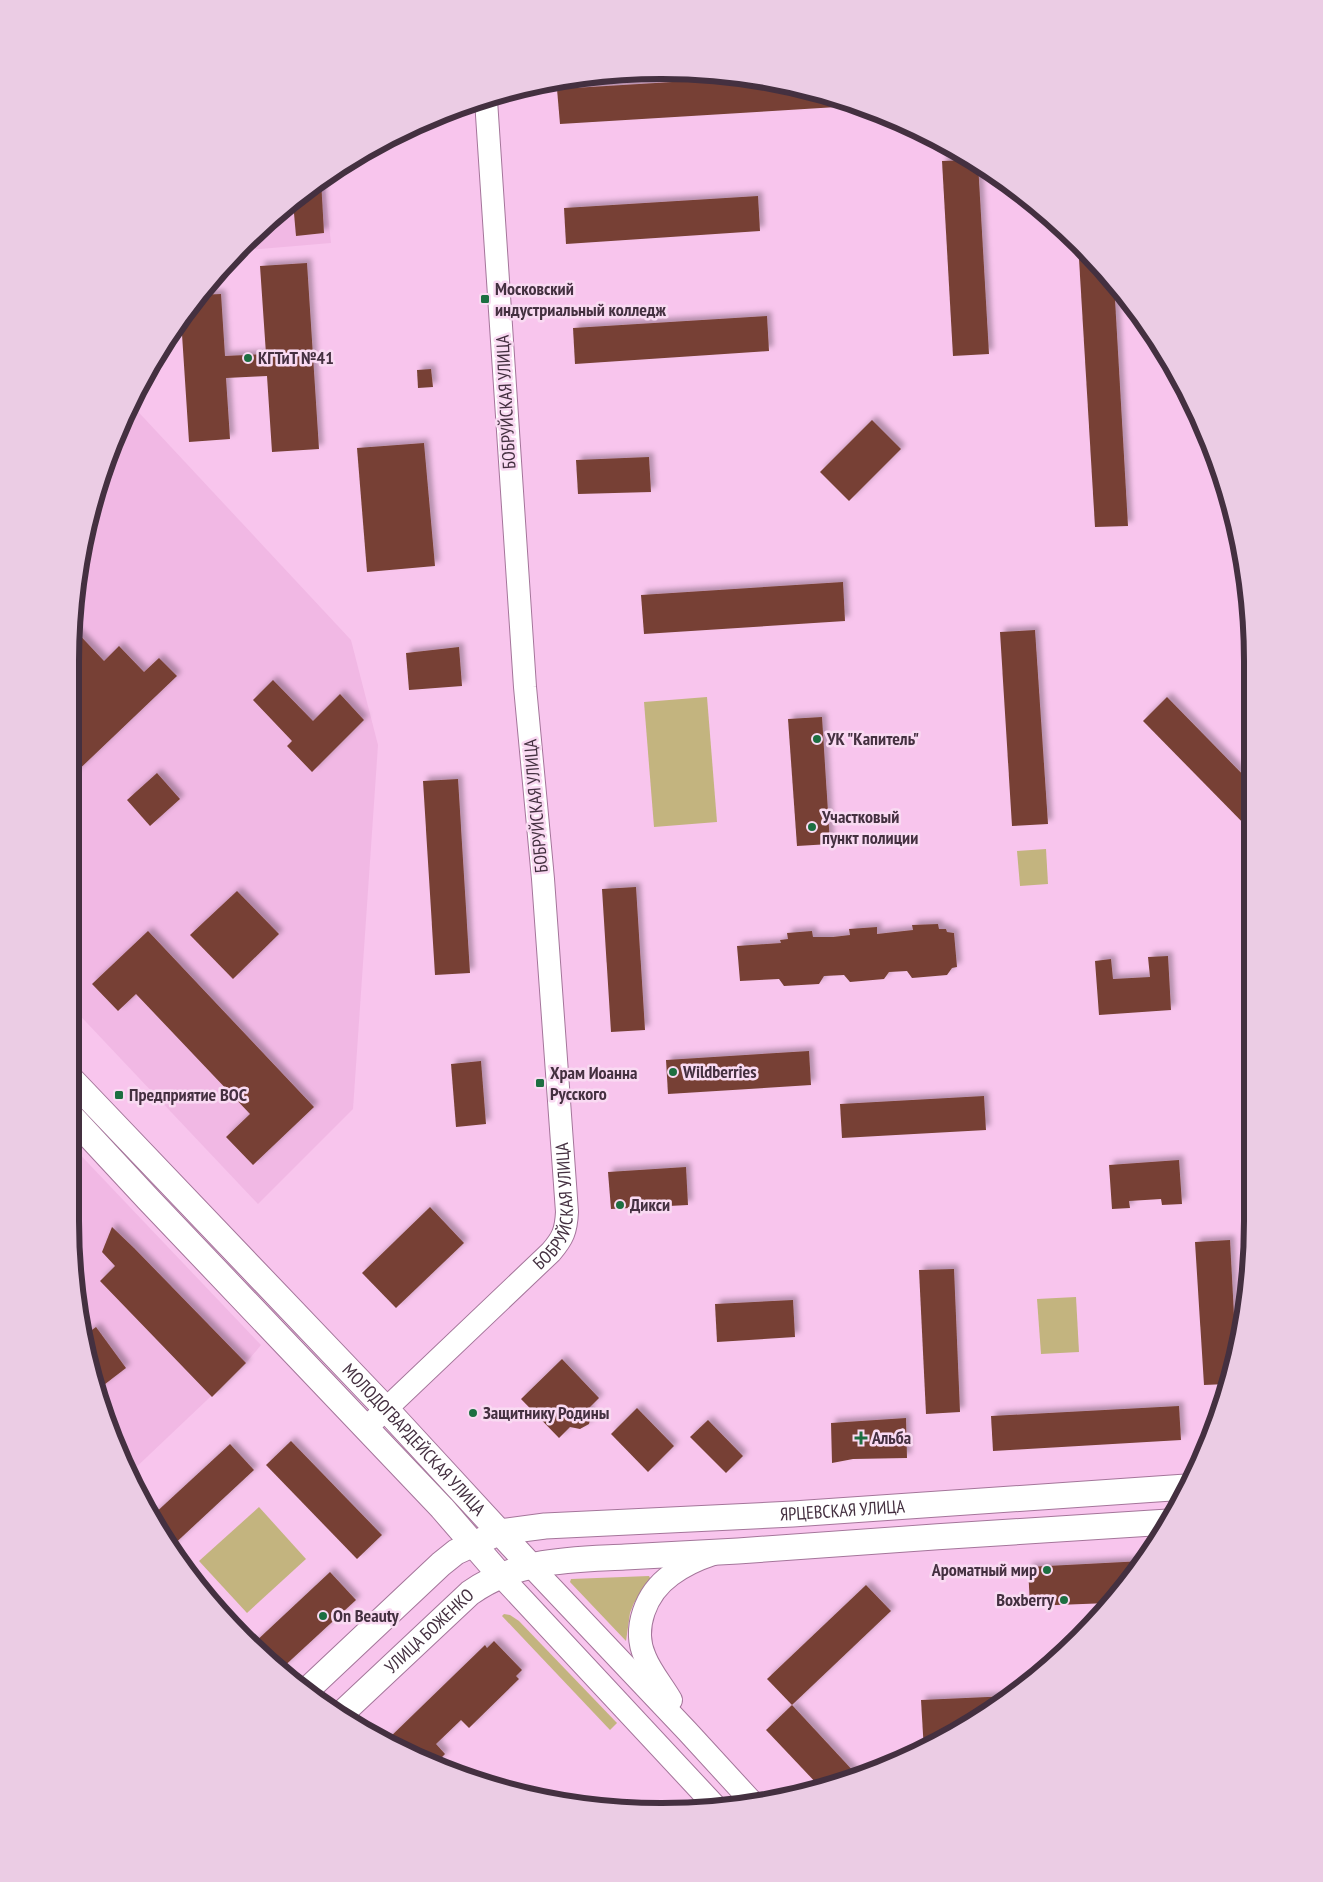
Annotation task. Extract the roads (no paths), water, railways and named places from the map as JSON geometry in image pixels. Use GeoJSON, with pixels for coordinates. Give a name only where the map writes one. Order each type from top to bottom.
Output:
{"type":"FeatureCollection","features":[{"type":"Feature","properties":{"kind":"main road","name":"МОЛОДОГВАРДЕЙСКАЯ УЛИЦА"},"geometry":{"type":"LineString","coordinates":[[79,1087],[386,1409],[530,1565]]}},
{"type":"Feature","properties":{"kind":"main road","name":"МОЛОДОГВАРДЕЙСКАЯ УЛИЦА"},"geometry":{"type":"LineString","coordinates":[[79,1125],[366,1428],[500,1575]]}},
{"type":"Feature","properties":{"kind":"main road","name":"ЯРЦЕВСКАЯ УЛИЦА"},"geometry":{"type":"LineString","coordinates":[[500,1532],[566,1524],[793,1514],[1178,1489]]}},
{"type":"Feature","properties":{"kind":"main road","name":"ЯРЦЕВСКАЯ УЛИЦА"},"geometry":{"type":"LineString","coordinates":[[530,1565],[586,1559],[1159,1523]]}},
{"type":"Feature","properties":{"kind":"main road"},"geometry":{"type":"LineString","coordinates":[[311,1686],[441,1564],[456,1552],[500,1532]]}},
{"type":"Feature","properties":{"kind":"main road","name":"УЛИЦА БОЖЕНКО"},"geometry":{"type":"LineString","coordinates":[[346,1710],[470,1593],[500,1575],[530,1565]]}},
{"type":"Feature","properties":{"kind":"street","name":"БОБРУЙСКАЯ УЛИЦА"},"geometry":{"type":"LineString","coordinates":[[366,1428],[551,1252],[560,1241],[566,1228],[567,1212],[544,889],[525,687],[486,106]]}},
{"type":"Feature","properties":{"kind":"street"},"geometry":{"type":"LineString","coordinates":[[688,1732],[670,1698],[645,1658],[640,1640],[640,1624],[651,1596],[670,1576],[692,1562],[717,1552]]}},
{"type":"Feature","properties":{"kind":"street","name":"МОЛОДОГВАРДЕЙСКАЯ УЛИЦА"},"geometry":{"type":"LineString","coordinates":[[530,1565],[747,1797]]}},
{"type":"Feature","properties":{"kind":"street","name":"МОЛОДОГВАРДЕЙСКАЯ УЛИЦА"},"geometry":{"type":"LineString","coordinates":[[500,1575],[710,1801]]}},
{"type":"Feature","properties":{"kind":"place","name":"Московский индустриальный колледж"},"geometry":{"type":"Point","coordinates":[485,299]}},
{"type":"Feature","properties":{"kind":"place","name":"КГТиТ №41"},"geometry":{"type":"Point","coordinates":[248,358]}},
{"type":"Feature","properties":{"kind":"place","name":"УК \"Капитель\""},"geometry":{"type":"Point","coordinates":[817,739]}},
{"type":"Feature","properties":{"kind":"place","name":"Участковый пункт полиции"},"geometry":{"type":"Point","coordinates":[812,827]}},
{"type":"Feature","properties":{"kind":"place","name":"Wildberries"},"geometry":{"type":"Point","coordinates":[673,1072]}},
{"type":"Feature","properties":{"kind":"place","name":"Храм Иоанна Русского"},"geometry":{"type":"Point","coordinates":[540,1083]}},
{"type":"Feature","properties":{"kind":"place","name":"Предприятие ВОС"},"geometry":{"type":"Point","coordinates":[119,1095]}},
{"type":"Feature","properties":{"kind":"place","name":"Дикси"},"geometry":{"type":"Point","coordinates":[620,1205]}},
{"type":"Feature","properties":{"kind":"place","name":"Защитнику Родины"},"geometry":{"type":"Point","coordinates":[473,1413]}},
{"type":"Feature","properties":{"kind":"place","name":"Альба"},"geometry":{"type":"Point","coordinates":[861,1438]}},
{"type":"Feature","properties":{"kind":"place","name":"Ароматный мир"},"geometry":{"type":"Point","coordinates":[1047,1570]}},
{"type":"Feature","properties":{"kind":"place","name":"Boxberry"},"geometry":{"type":"Point","coordinates":[1064,1600]}},
{"type":"Feature","properties":{"kind":"place","name":"On Beauty"},"geometry":{"type":"Point","coordinates":[323,1616]}}]}
